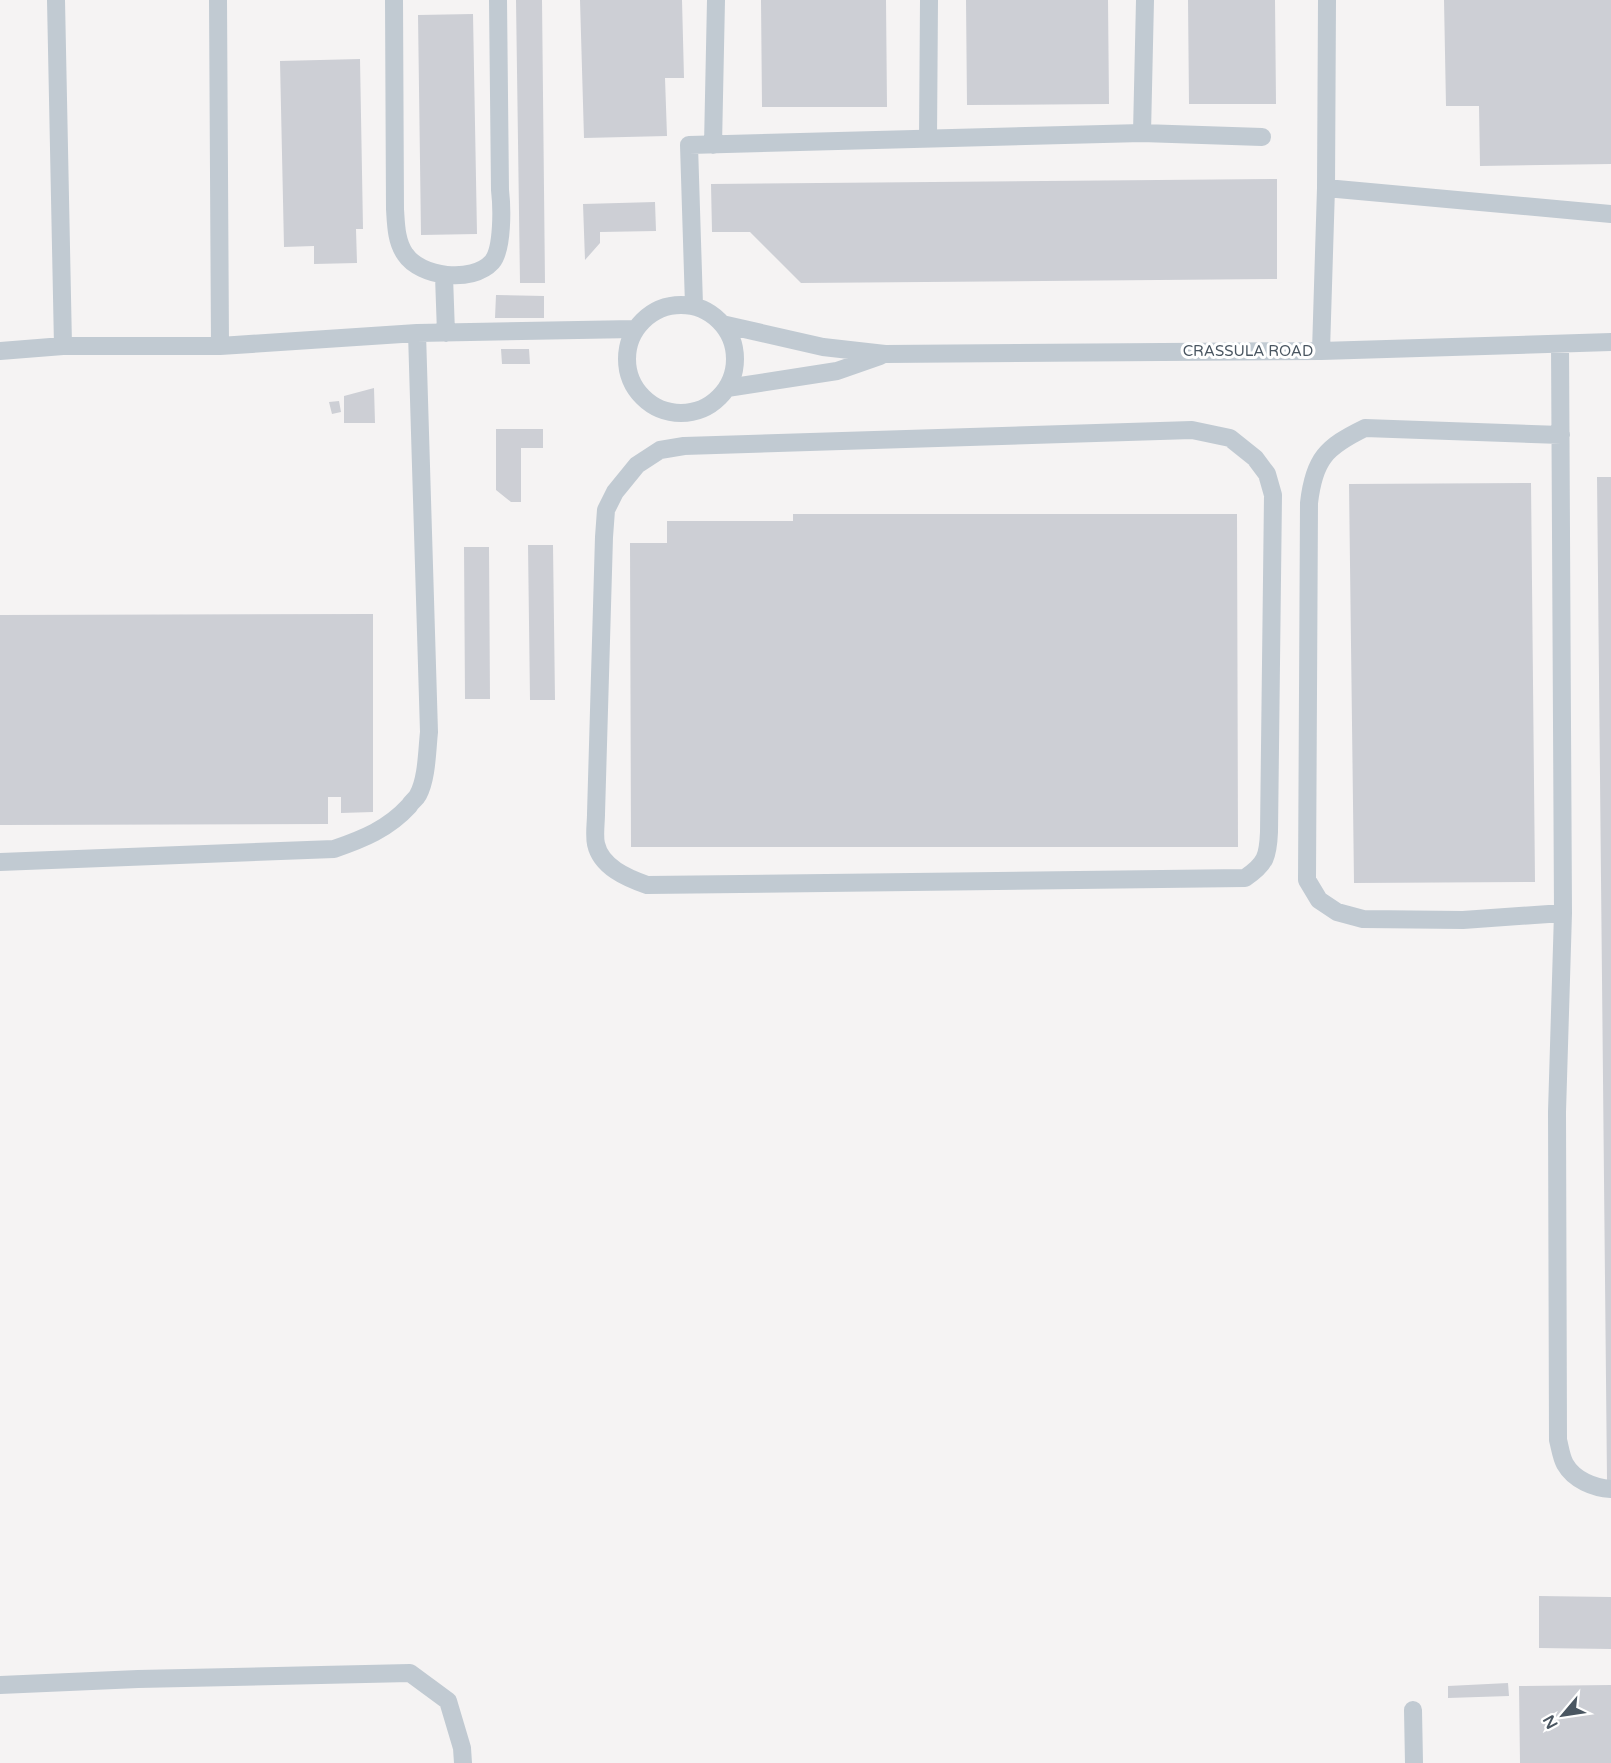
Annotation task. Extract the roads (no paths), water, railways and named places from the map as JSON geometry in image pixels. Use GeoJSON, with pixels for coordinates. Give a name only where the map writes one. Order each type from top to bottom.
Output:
{"type":"FeatureCollection","features":[{"type":"Feature","properties":{"kind":"lane"},"geometry":{"type":"LineString","coordinates":[[56,0],[63,346]]}},
{"type":"Feature","properties":{"kind":"lane"},"geometry":{"type":"LineString","coordinates":[[218,0],[220,346]]}},
{"type":"Feature","properties":{"kind":"lane"},"geometry":{"type":"LineString","coordinates":[[394,0],[395,209],[398,241],[405,255],[421,268],[444,276],[478,272],[492,262],[500,246],[502,205],[498,0]]}},
{"type":"Feature","properties":{"kind":"lane"},"geometry":{"type":"LineString","coordinates":[[712,145],[716,0]]}},
{"type":"Feature","properties":{"kind":"lane"},"geometry":{"type":"LineString","coordinates":[[928,139],[929,0]]}},
{"type":"Feature","properties":{"kind":"lane"},"geometry":{"type":"LineString","coordinates":[[1142,133],[1145,0]]}},
{"type":"Feature","properties":{"kind":"lane"},"geometry":{"type":"LineString","coordinates":[[1321,351],[1326,188],[1327,0]]}},
{"type":"Feature","properties":{"kind":"lane"},"geometry":{"type":"LineString","coordinates":[[723,324],[731,339],[735,355],[734,372],[727,388],[716,401],[701,410],[684,414],[667,412],[651,405],[639,394],[630,379],[626,362],[627,345],[634,329],[660,308],[677,304],[694,305],[689,145],[1142,133],[1262,137]]}},
{"type":"Feature","properties":{"kind":"lane"},"geometry":{"type":"LineString","coordinates":[[1326,188],[1611,214]]}},
{"type":"Feature","properties":{"kind":"lane"},"geometry":{"type":"LineString","coordinates":[[444,276],[446,333]]}},
{"type":"Feature","properties":{"kind":"lane","name":"CRASSULA ROAD"},"geometry":{"type":"LineString","coordinates":[[694,305],[710,312],[723,324],[823,347],[885,354],[1321,351],[1611,342]]}},
{"type":"Feature","properties":{"kind":"lane"},"geometry":{"type":"LineString","coordinates":[[0,351],[63,346],[220,346],[417,333],[634,329]]}},
{"type":"Feature","properties":{"kind":"lane"},"geometry":{"type":"LineString","coordinates":[[0,862],[334,849],[383,830],[418,795],[426,765],[429,732],[417,333]]}},
{"type":"Feature","properties":{"kind":"lane"},"geometry":{"type":"LineString","coordinates":[[1560,344],[1563,913],[1557,1112],[1558,1440],[1564,1464],[1582,1480],[1598,1488],[1611,1489]]}},
{"type":"Feature","properties":{"kind":"lane","name":"CRASSULA ROAD"},"geometry":{"type":"LineString","coordinates":[[727,388],[837,371],[885,354]]}},
{"type":"Feature","properties":{"kind":"lane"},"geometry":{"type":"LineString","coordinates":[[684,414],[684,446]]}},
{"type":"Feature","properties":{"kind":"lane"},"geometry":{"type":"LineString","coordinates":[[1562,435],[1365,428],[1340,440],[1320,459],[1311,483],[1309,503],[1307,880],[1319,900],[1337,912],[1363,920],[1463,920],[1563,913]]}},
{"type":"Feature","properties":{"kind":"lane"},"geometry":{"type":"LineString","coordinates":[[1192,430],[1230,438],[1255,458],[1267,474],[1273,495],[1269,832],[1268,854],[1258,869],[1245,878],[647,885],[627,878],[606,863],[596,844],[596,814],[606,510],[615,492],[637,465],[660,450],[684,446],[1192,430]]}},
{"type":"Feature","properties":{"kind":"lane"},"geometry":{"type":"LineString","coordinates":[[0,1685],[138,1679],[410,1673],[448,1701],[462,1748],[463,1763]]}},
{"type":"Feature","properties":{"kind":"lane"},"geometry":{"type":"LineString","coordinates":[[1413,1710],[1414,1763]]}}]}
